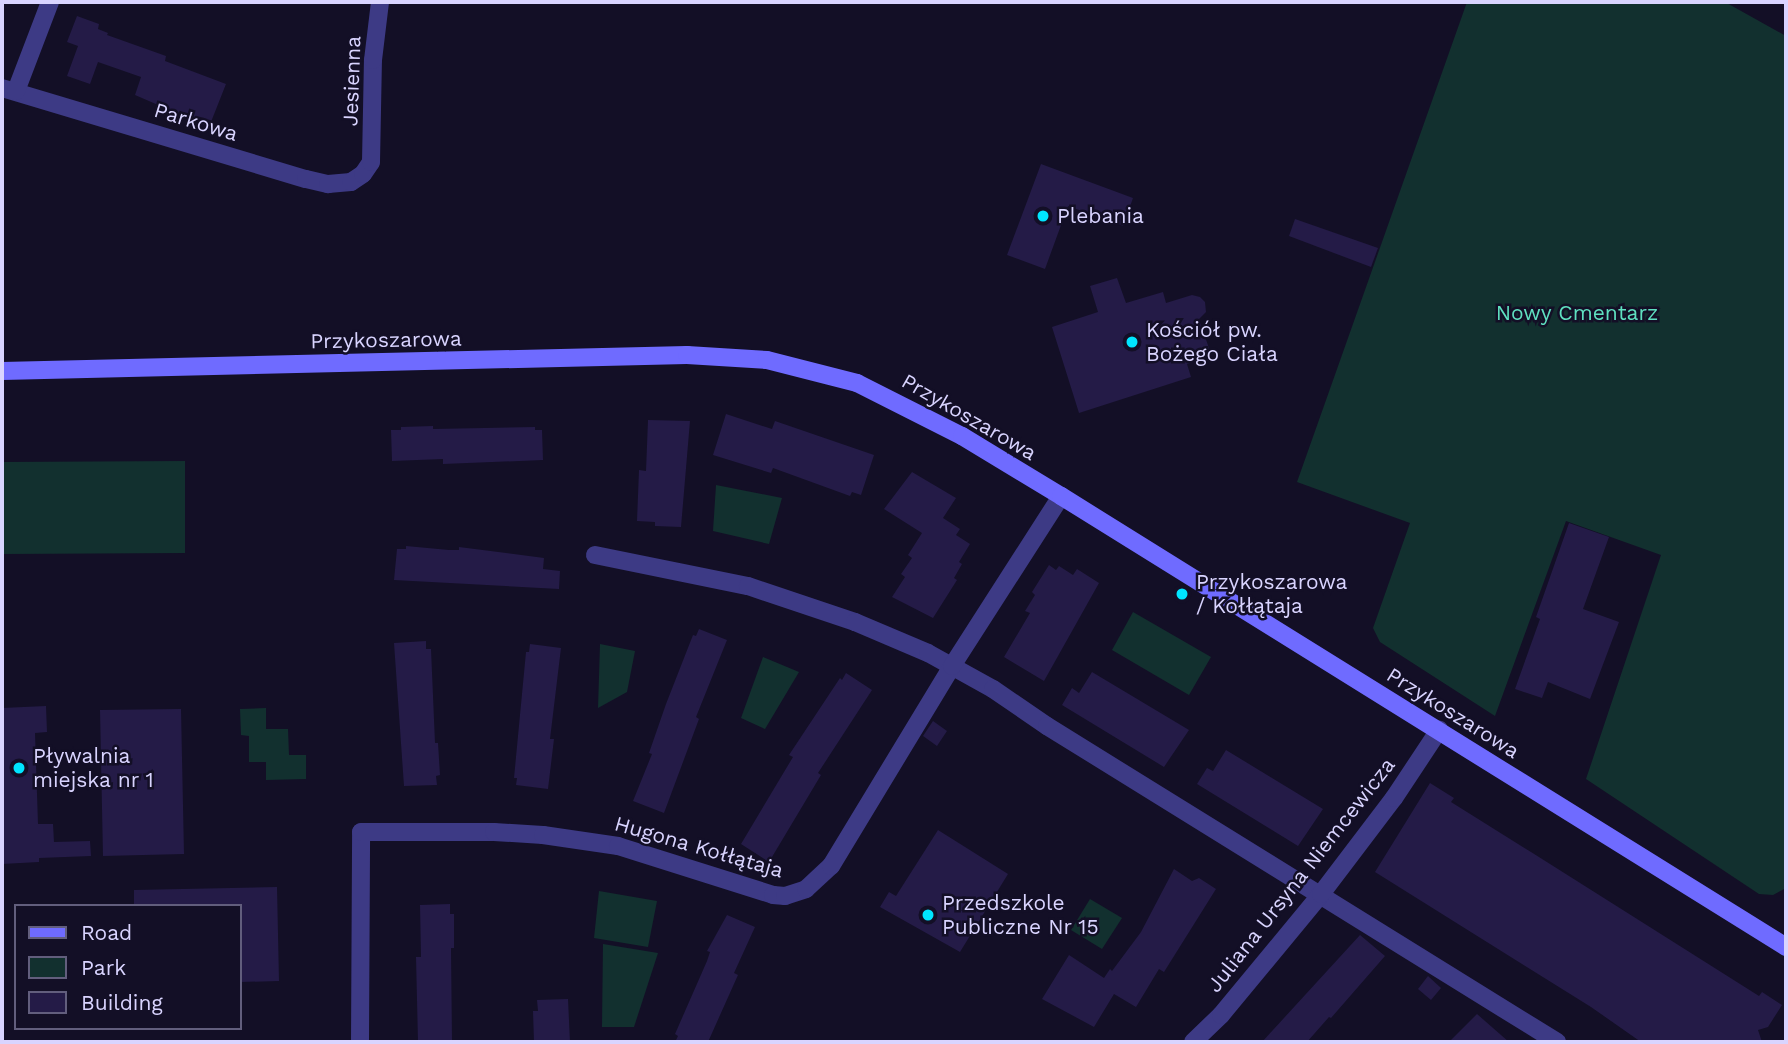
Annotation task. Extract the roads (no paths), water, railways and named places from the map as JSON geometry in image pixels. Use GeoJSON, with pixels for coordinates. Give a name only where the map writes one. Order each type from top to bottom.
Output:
{"type":"FeatureCollection","features":[{"type":"Feature","properties":{"kind":"street"},"geometry":{"type":"LineString","coordinates":[[9,89],[50,2]]}},
{"type":"Feature","properties":{"kind":"street","name":"Jesienna"},"geometry":{"type":"LineString","coordinates":[[371,162],[373,60],[380,2]]}},
{"type":"Feature","properties":{"kind":"street","name":"Parkowa"},"geometry":{"type":"LineString","coordinates":[[9,89],[328,184],[351,182],[363,174],[371,162]]}},
{"type":"Feature","properties":{"kind":"street","name":"Przykoszarowa"},"geometry":{"type":"LineString","coordinates":[[2,371],[687,355],[767,360],[827,373],[885,395],[1062,496],[1786,947]]}},
{"type":"Feature","properties":{"kind":"street","name":"Hugona Kołłątaja"},"geometry":{"type":"LineString","coordinates":[[360,1042],[361,832],[494,832],[591,841],[680,864],[755,890],[792,895],[815,884],[831,866],[952,666],[1062,496]]}},
{"type":"Feature","properties":{"kind":"street"},"geometry":{"type":"LineString","coordinates":[[595,555],[694,574],[803,603],[897,638],[952,666],[1557,1042]]}},
{"type":"Feature","properties":{"kind":"street","name":"Juliana Ursyna Niemcewicza"},"geometry":{"type":"LineString","coordinates":[[1192,1042],[1221,1015],[1321,894],[1394,798],[1439,730]]}},
{"type":"Feature","properties":{"kind":"place","name":"Plebania"},"geometry":{"type":"Point","coordinates":[1043,216]}},
{"type":"Feature","properties":{"kind":"place","name":"Kościół pw. Bożego Ciała"},"geometry":{"type":"Point","coordinates":[1132,342]}},
{"type":"Feature","properties":{"kind":"place","name":"Przykoszarowa / Kołłątaja"},"geometry":{"type":"Point","coordinates":[1182,594]}},
{"type":"Feature","properties":{"kind":"place","name":"Pływalnia miejska nr 1"},"geometry":{"type":"Point","coordinates":[19,768]}},
{"type":"Feature","properties":{"kind":"place","name":"Przedszkole Publiczne Nr 15"},"geometry":{"type":"Point","coordinates":[928,915]}},
{"type":"Feature","properties":{"kind":"park label","name":"Nowy Cmentarz"},"geometry":{"type":"Point","coordinates":[1577,313]}}]}
